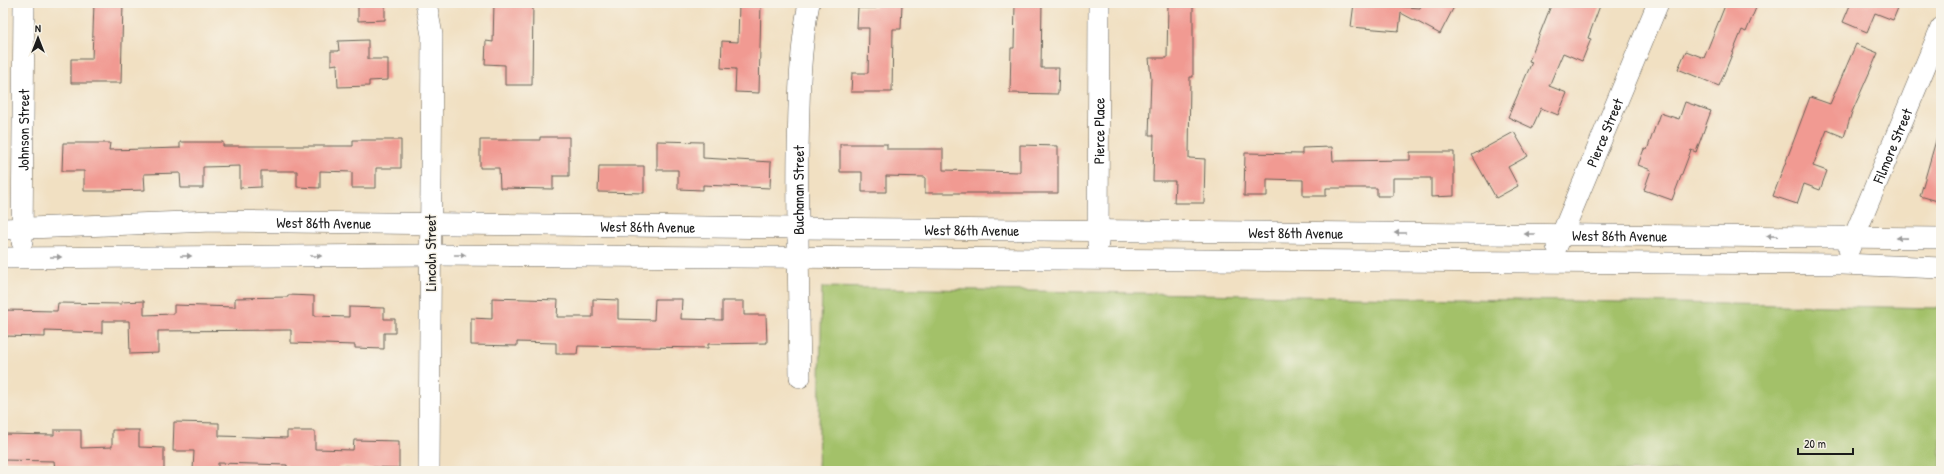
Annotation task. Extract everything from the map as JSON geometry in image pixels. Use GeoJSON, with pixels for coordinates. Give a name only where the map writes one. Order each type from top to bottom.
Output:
{"type":"FeatureCollection","features":[{"type":"Feature","properties":{"kind":"street","name":"Johnson Street"},"geometry":{"type":"LineString","coordinates":[[12,258],[24,3]]}},
{"type":"Feature","properties":{"kind":"street","name":"Lincoln Street"},"geometry":{"type":"LineString","coordinates":[[426,3],[432,35],[429,471]]}},
{"type":"Feature","properties":{"kind":"street","name":"Lincoln Street"},"geometry":{"type":"LineString","coordinates":[[432,35],[439,3]]}},
{"type":"Feature","properties":{"kind":"street","name":"Buchanan Street"},"geometry":{"type":"LineString","coordinates":[[800,377],[797,228],[799,74],[802,35],[809,3]]}},
{"type":"Feature","properties":{"kind":"street","name":"Pierce Place"},"geometry":{"type":"LineString","coordinates":[[1098,259],[1099,3]]}},
{"type":"Feature","properties":{"kind":"street","name":"Pierce Street"},"geometry":{"type":"LineString","coordinates":[[1550,262],[1658,3]]}},
{"type":"Feature","properties":{"kind":"street","name":"Filmore Street"},"geometry":{"type":"LineString","coordinates":[[1842,264],[1941,28]]}},
{"type":"Feature","properties":{"kind":"street","name":"West 86th Avenue"},"geometry":{"type":"LineString","coordinates":[[13,229],[212,221],[797,228],[1941,238]]}},
{"type":"Feature","properties":{"kind":"street","name":"West 86th Avenue"},"geometry":{"type":"LineString","coordinates":[[12,258],[430,255],[1842,264],[1941,268]]}},
{"type":"Feature","properties":{"kind":"green space"},"geometry":{"type":"Polygon","coordinates":[[[822,287],[1941,308],[1941,471],[818,471],[822,287]]]}},
{"type":"Feature","properties":{"kind":"building"},"geometry":{"type":"Polygon","coordinates":[[[94,3],[123,3],[121,83],[71,83],[71,59],[92,59],[94,3]]]}},
{"type":"Feature","properties":{"kind":"building"},"geometry":{"type":"Polygon","coordinates":[[[358,3],[385,3],[385,20],[358,21],[358,3]]]}},
{"type":"Feature","properties":{"kind":"building"},"geometry":{"type":"Polygon","coordinates":[[[494,3],[533,3],[532,85],[505,85],[505,65],[485,64],[486,41],[493,42],[494,3]]]}},
{"type":"Feature","properties":{"kind":"building"},"geometry":{"type":"Polygon","coordinates":[[[739,3],[761,3],[759,93],[735,92],[736,69],[721,68],[722,41],[738,42],[739,3]]]}},
{"type":"Feature","properties":{"kind":"building"},"geometry":{"type":"Polygon","coordinates":[[[876,3],[902,3],[901,29],[893,29],[892,92],[851,92],[852,73],[868,73],[869,28],[857,28],[858,8],[876,8],[876,3]]]}},
{"type":"Feature","properties":{"kind":"building"},"geometry":{"type":"Polygon","coordinates":[[[1015,3],[1042,3],[1041,68],[1059,68],[1058,94],[1010,93],[1011,48],[1014,48],[1015,3]]]}},
{"type":"Feature","properties":{"kind":"building"},"geometry":{"type":"Polygon","coordinates":[[[1168,3],[1193,3],[1193,77],[1190,77],[1189,158],[1205,159],[1204,203],[1174,203],[1175,181],[1153,181],[1154,135],[1149,135],[1151,78],[1149,58],[1167,58],[1168,3]]]}},
{"type":"Feature","properties":{"kind":"building"},"geometry":{"type":"Polygon","coordinates":[[[1354,3],[1420,8],[1422,3],[1456,3],[1440,34],[1401,13],[1399,31],[1351,27],[1354,3]]]}},
{"type":"Feature","properties":{"kind":"building"},"geometry":{"type":"Polygon","coordinates":[[[1552,3],[1601,3],[1588,38],[1591,39],[1582,61],[1563,53],[1549,86],[1567,93],[1558,115],[1541,108],[1532,128],[1508,117],[1532,62],[1529,61],[1552,3]]]}},
{"type":"Feature","properties":{"kind":"building"},"geometry":{"type":"Polygon","coordinates":[[[1726,3],[1758,3],[1746,32],[1742,30],[1719,86],[1678,69],[1686,51],[1704,58],[1726,3]]]}},
{"type":"Feature","properties":{"kind":"building"},"geometry":{"type":"Polygon","coordinates":[[[1851,3],[1900,3],[1893,20],[1875,13],[1867,32],[1843,22],[1851,3]]]}},
{"type":"Feature","properties":{"kind":"building"},"geometry":{"type":"Polygon","coordinates":[[[368,40],[368,59],[388,59],[388,80],[369,81],[369,86],[338,87],[337,64],[331,65],[331,51],[339,51],[338,41],[368,40]]]}},
{"type":"Feature","properties":{"kind":"building"},"geometry":{"type":"Polygon","coordinates":[[[1856,44],[1878,53],[1852,112],[1844,137],[1827,130],[1813,166],[1827,171],[1820,190],[1804,184],[1797,204],[1773,196],[1810,97],[1830,104],[1856,44]]]}},
{"type":"Feature","properties":{"kind":"building"},"geometry":{"type":"Polygon","coordinates":[[[1685,102],[1711,111],[1696,152],[1691,150],[1672,200],[1644,190],[1651,170],[1638,165],[1644,149],[1647,150],[1660,113],[1679,119],[1685,102]]]}},
{"type":"Feature","properties":{"kind":"building"},"geometry":{"type":"Polygon","coordinates":[[[1514,132],[1528,156],[1508,167],[1518,186],[1496,198],[1472,155],[1514,132]]]}},
{"type":"Feature","properties":{"kind":"building"},"geometry":{"type":"Polygon","coordinates":[[[540,137],[569,137],[569,176],[553,176],[553,189],[500,188],[499,168],[480,168],[480,140],[540,140],[540,137]]]}},
{"type":"Feature","properties":{"kind":"building"},"geometry":{"type":"Polygon","coordinates":[[[1937,137],[1941,138],[1941,202],[1920,196],[1937,137]]]}},
{"type":"Feature","properties":{"kind":"building"},"geometry":{"type":"Polygon","coordinates":[[[353,140],[401,140],[401,168],[376,168],[376,188],[352,188],[352,172],[320,171],[320,188],[297,187],[297,171],[261,171],[261,187],[240,188],[240,166],[203,167],[203,188],[181,188],[180,173],[144,174],[145,190],[109,191],[84,191],[84,171],[62,171],[63,143],[110,143],[109,150],[180,148],[180,142],[223,142],[223,146],[353,146],[353,140]]]}},
{"type":"Feature","properties":{"kind":"building"},"geometry":{"type":"Polygon","coordinates":[[[657,141],[703,142],[703,158],[771,162],[770,188],[703,185],[703,190],[678,189],[678,170],[657,170],[657,141]]]}},
{"type":"Feature","properties":{"kind":"building"},"geometry":{"type":"Polygon","coordinates":[[[840,144],[887,144],[887,149],[943,149],[943,170],[1020,172],[1020,145],[1058,146],[1058,193],[925,193],[925,177],[886,176],[886,192],[862,192],[862,172],[840,172],[840,144]]]}},
{"type":"Feature","properties":{"kind":"building"},"geometry":{"type":"Polygon","coordinates":[[[1332,147],[1333,161],[1410,160],[1410,152],[1454,152],[1454,196],[1431,197],[1431,178],[1393,178],[1393,196],[1377,196],[1377,188],[1326,188],[1326,196],[1303,196],[1303,180],[1267,179],[1267,196],[1244,196],[1245,153],[1302,154],[1302,148],[1332,147]]]}},
{"type":"Feature","properties":{"kind":"building"},"geometry":{"type":"Polygon","coordinates":[[[599,166],[644,166],[644,193],[598,192],[599,166]]]}},
{"type":"Feature","properties":{"kind":"building"},"geometry":{"type":"Polygon","coordinates":[[[288,295],[314,296],[314,316],[349,317],[349,307],[384,308],[384,319],[395,319],[395,333],[384,333],[384,349],[355,348],[355,345],[291,343],[291,330],[158,331],[158,353],[130,354],[129,321],[102,321],[102,333],[45,331],[45,337],[3,336],[3,310],[57,311],[58,303],[122,304],[121,302],[144,301],[144,315],[174,314],[174,305],[235,307],[235,298],[288,297],[288,295]]]}},
{"type":"Feature","properties":{"kind":"building"},"geometry":{"type":"Polygon","coordinates":[[[492,298],[558,300],[557,317],[593,317],[593,299],[618,300],[618,319],[654,320],[655,299],[682,299],[681,319],[722,320],[722,301],[744,301],[744,315],[766,315],[767,343],[708,344],[708,348],[578,346],[577,354],[556,354],[556,343],[517,342],[517,346],[471,345],[471,318],[492,319],[492,298]]]}},
{"type":"Feature","properties":{"kind":"building"},"geometry":{"type":"Polygon","coordinates":[[[174,422],[219,423],[219,436],[287,438],[287,431],[315,431],[315,449],[353,450],[354,440],[399,441],[399,468],[339,466],[339,471],[287,471],[287,465],[218,463],[218,470],[193,470],[194,451],[173,451],[174,422]]]}},
{"type":"Feature","properties":{"kind":"building"},"geometry":{"type":"Polygon","coordinates":[[[54,430],[81,430],[81,448],[112,447],[112,430],[139,430],[139,447],[164,448],[164,470],[55,470],[54,461],[3,460],[3,434],[54,435],[54,430]]]}}]}
